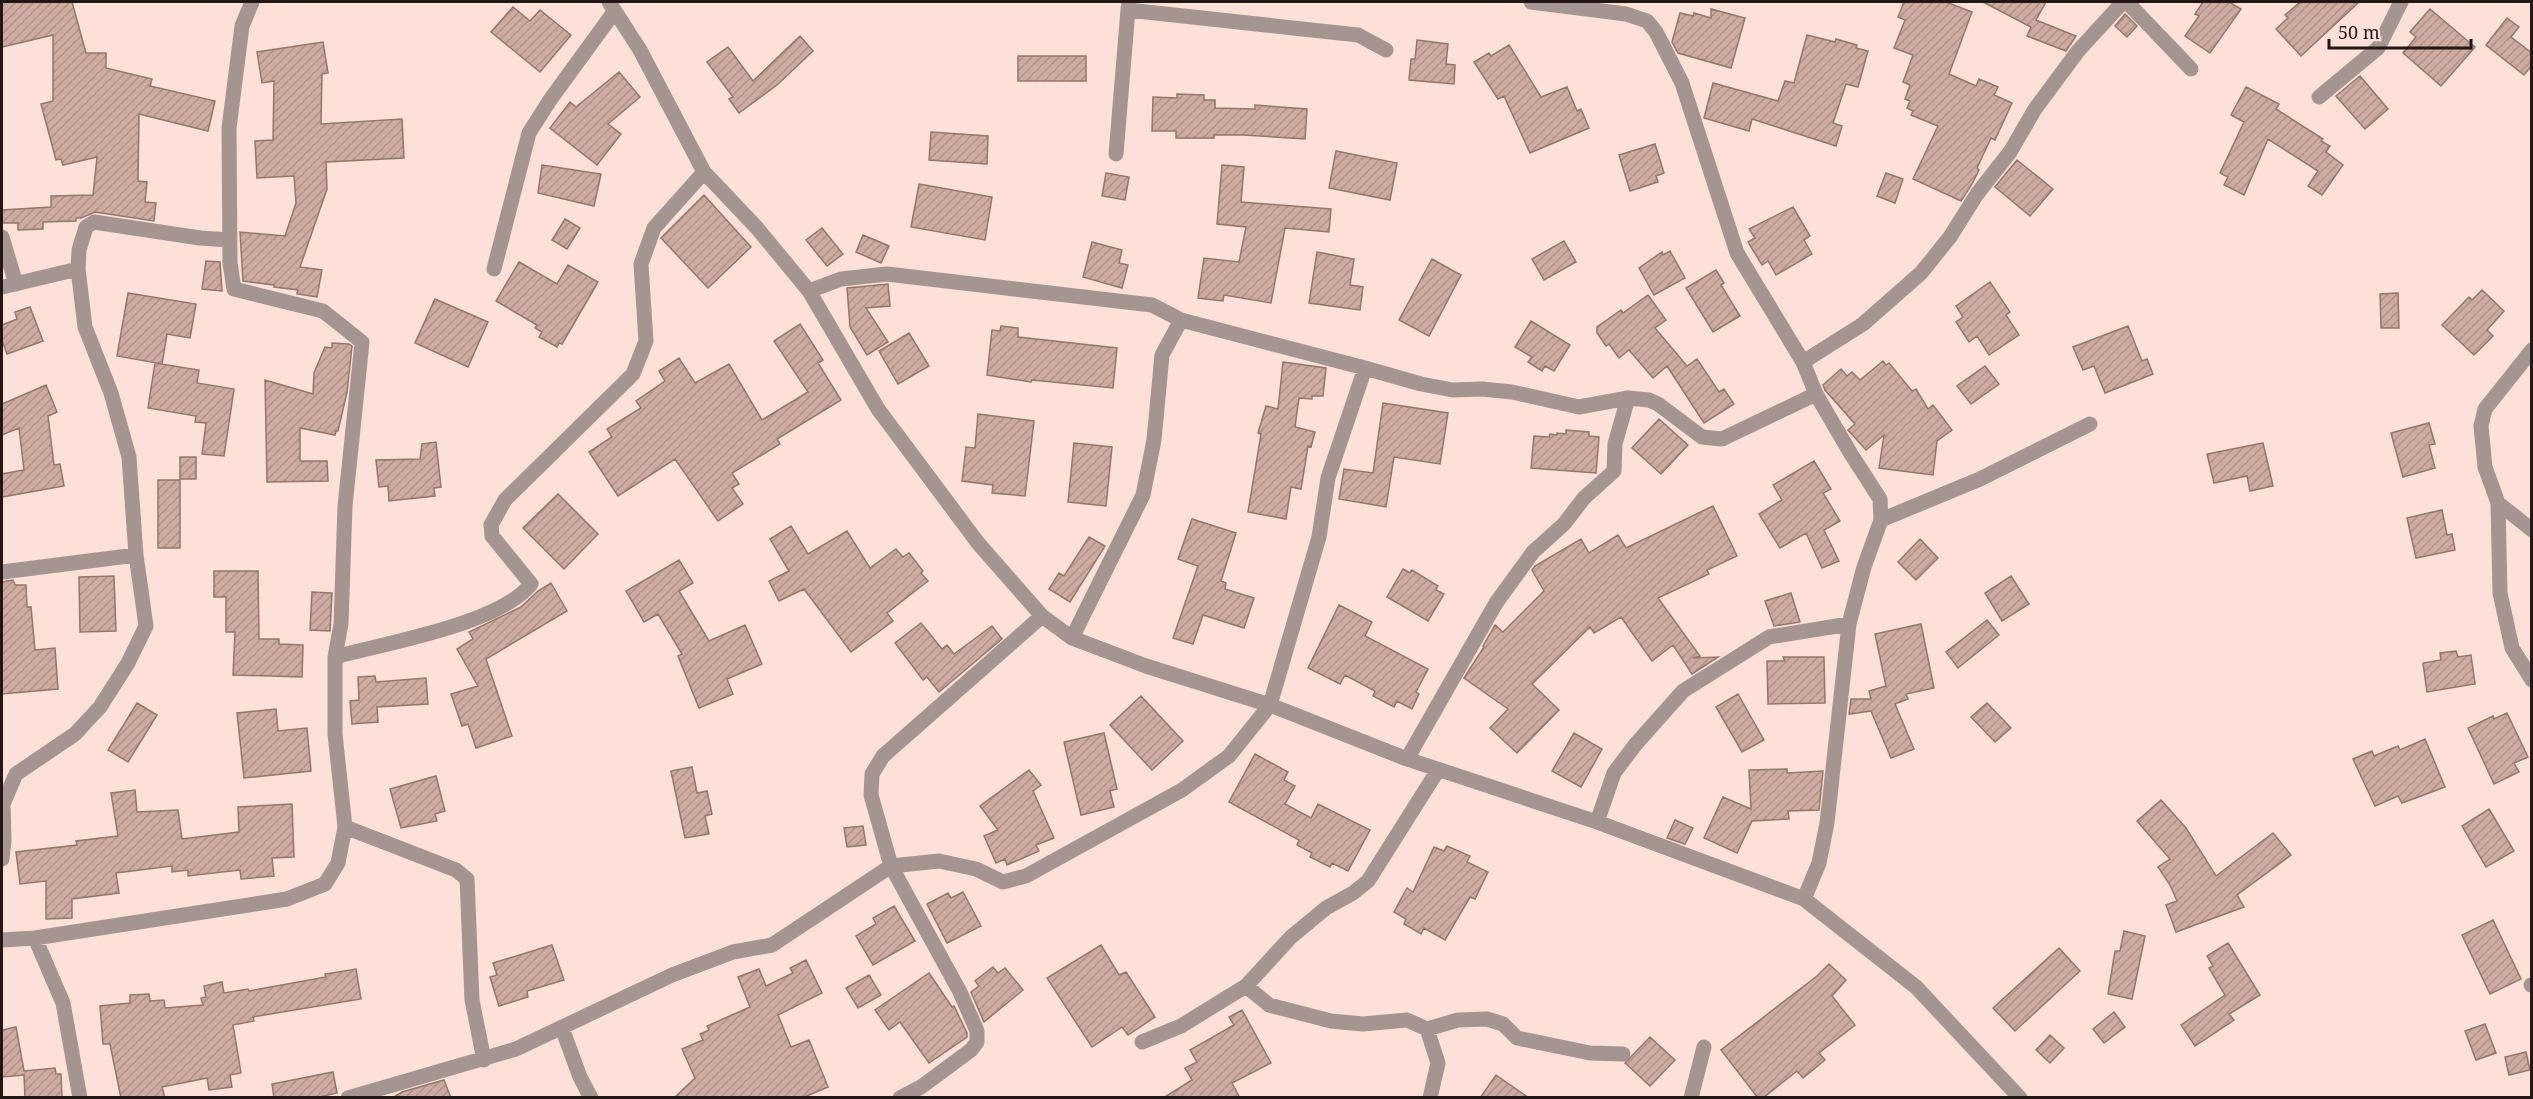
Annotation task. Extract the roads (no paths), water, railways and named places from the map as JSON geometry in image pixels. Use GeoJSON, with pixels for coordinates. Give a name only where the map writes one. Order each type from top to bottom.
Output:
{"type":"FeatureCollection","features":[{"type":"Feature","properties":{"kind":"street"},"geometry":{"type":"LineString","coordinates":[[2,940],[35,938],[287,899],[325,884],[338,863],[345,827],[335,734],[335,657],[341,624],[345,506],[362,342],[323,311],[234,289],[230,263],[229,128],[242,26],[252,2]]}},
{"type":"Feature","properties":{"kind":"street"},"geometry":{"type":"LineString","coordinates":[[1531,2],[1626,14],[1647,21],[1656,32],[1682,83],[1737,253],[1803,362],[1816,394],[1880,499],[1881,520],[1864,567],[1849,624],[1827,824],[1819,863],[1804,899]]}},
{"type":"Feature","properties":{"kind":"street"},"geometry":{"type":"LineString","coordinates":[[1803,362],[1863,324],[1921,273],[1950,237],[1977,194],[2010,152],[2035,109],[2078,51],[2125,2],[2191,69]]}},
{"type":"Feature","properties":{"kind":"street"},"geometry":{"type":"LineString","coordinates":[[2319,97],[2378,48],[2401,2]]}},
{"type":"Feature","properties":{"kind":"street"},"geometry":{"type":"LineString","coordinates":[[1116,154],[1129,6],[1358,35],[1386,50]]}},
{"type":"Feature","properties":{"kind":"street"},"geometry":{"type":"LineString","coordinates":[[494,269],[529,133],[612,7],[640,50],[704,172],[757,228],[809,291],[878,409],[978,543],[1042,616],[1072,638],[1146,666],[1270,705],[1407,759],[1597,822],[1804,899],[1916,987],[2020,1098]]}},
{"type":"Feature","properties":{"kind":"street"},"geometry":{"type":"LineString","coordinates":[[335,657],[479,617],[513,601],[531,584],[492,536],[492,525],[505,500],[633,374],[646,341],[641,264],[644,255],[654,228],[704,172]]}},
{"type":"Feature","properties":{"kind":"street"},"geometry":{"type":"LineString","coordinates":[[2,859],[3,804],[16,774],[75,734],[100,707],[128,663],[146,626],[136,555],[129,457],[111,393],[85,327],[78,269],[79,250],[86,227],[94,222],[200,238],[230,240]]}},
{"type":"Feature","properties":{"kind":"street"},"geometry":{"type":"LineString","coordinates":[[2,237],[9,285],[78,269]]}},
{"type":"Feature","properties":{"kind":"street"},"geometry":{"type":"LineString","coordinates":[[809,291],[841,279],[887,274],[1152,305],[1181,320],[1432,386],[1453,390],[1482,389],[1512,392],[1579,406],[1628,398],[1649,400],[1658,404],[1702,438],[1710,440],[1722,439],[1816,394]]}},
{"type":"Feature","properties":{"kind":"street"},"geometry":{"type":"LineString","coordinates":[[1072,638],[1143,495],[1154,440],[1162,355],[1181,320]]}},
{"type":"Feature","properties":{"kind":"street"},"geometry":{"type":"LineString","coordinates":[[2532,350],[2485,409],[2481,426],[2485,467],[2498,503],[2500,593],[2512,648],[2532,680]]}},
{"type":"Feature","properties":{"kind":"street"},"geometry":{"type":"LineString","coordinates":[[348,1098],[484,1060],[562,1028],[672,975],[733,952],[772,945],[891,866],[939,861],[975,869],[1003,882],[1026,876],[1182,790],[1229,756],[1270,705],[1319,537],[1328,478],[1365,368]]}},
{"type":"Feature","properties":{"kind":"street"},"geometry":{"type":"LineString","coordinates":[[1407,759],[1503,594],[1533,552],[1564,524],[1584,498],[1614,471],[1615,444],[1628,398]]}},
{"type":"Feature","properties":{"kind":"street"},"geometry":{"type":"LineString","coordinates":[[1881,520],[1980,479],[2090,424]]}},
{"type":"Feature","properties":{"kind":"street"},"geometry":{"type":"LineString","coordinates":[[2498,503],[2532,530]]}},
{"type":"Feature","properties":{"kind":"street"},"geometry":{"type":"LineString","coordinates":[[2,572],[136,555]]}},
{"type":"Feature","properties":{"kind":"street"},"geometry":{"type":"LineString","coordinates":[[900,1098],[921,1087],[971,1050],[977,1042],[977,1030],[960,992],[891,866],[871,795],[872,774],[883,756],[1042,616]]}},
{"type":"Feature","properties":{"kind":"street"},"geometry":{"type":"LineString","coordinates":[[1597,822],[1614,773],[1683,691],[1769,637],[1849,624]]}},
{"type":"Feature","properties":{"kind":"street"},"geometry":{"type":"LineString","coordinates":[[1142,1042],[1180,1026],[1246,986],[1290,937],[1326,908],[1353,893],[1368,881],[1438,770]]}},
{"type":"Feature","properties":{"kind":"street"},"geometry":{"type":"LineString","coordinates":[[345,827],[456,870],[468,879],[472,1000],[484,1060]]}},
{"type":"Feature","properties":{"kind":"street"},"geometry":{"type":"LineString","coordinates":[[35,938],[63,1003],[80,1098]]}},
{"type":"Feature","properties":{"kind":"street"},"geometry":{"type":"LineString","coordinates":[[1246,986],[1269,1005],[1331,1021],[1363,1024],[1407,1020],[1427,1029],[1458,1020],[1487,1018],[1503,1024],[1517,1038],[1590,1053],[1623,1054]]}},
{"type":"Feature","properties":{"kind":"street"},"geometry":{"type":"LineString","coordinates":[[562,1028],[580,1077],[591,1098]]}},
{"type":"Feature","properties":{"kind":"street"},"geometry":{"type":"LineString","coordinates":[[1427,1029],[1438,1063],[1430,1098]]}},
{"type":"Feature","properties":{"kind":"street"},"geometry":{"type":"LineString","coordinates":[[1691,1098],[1704,1047]]}}]}
